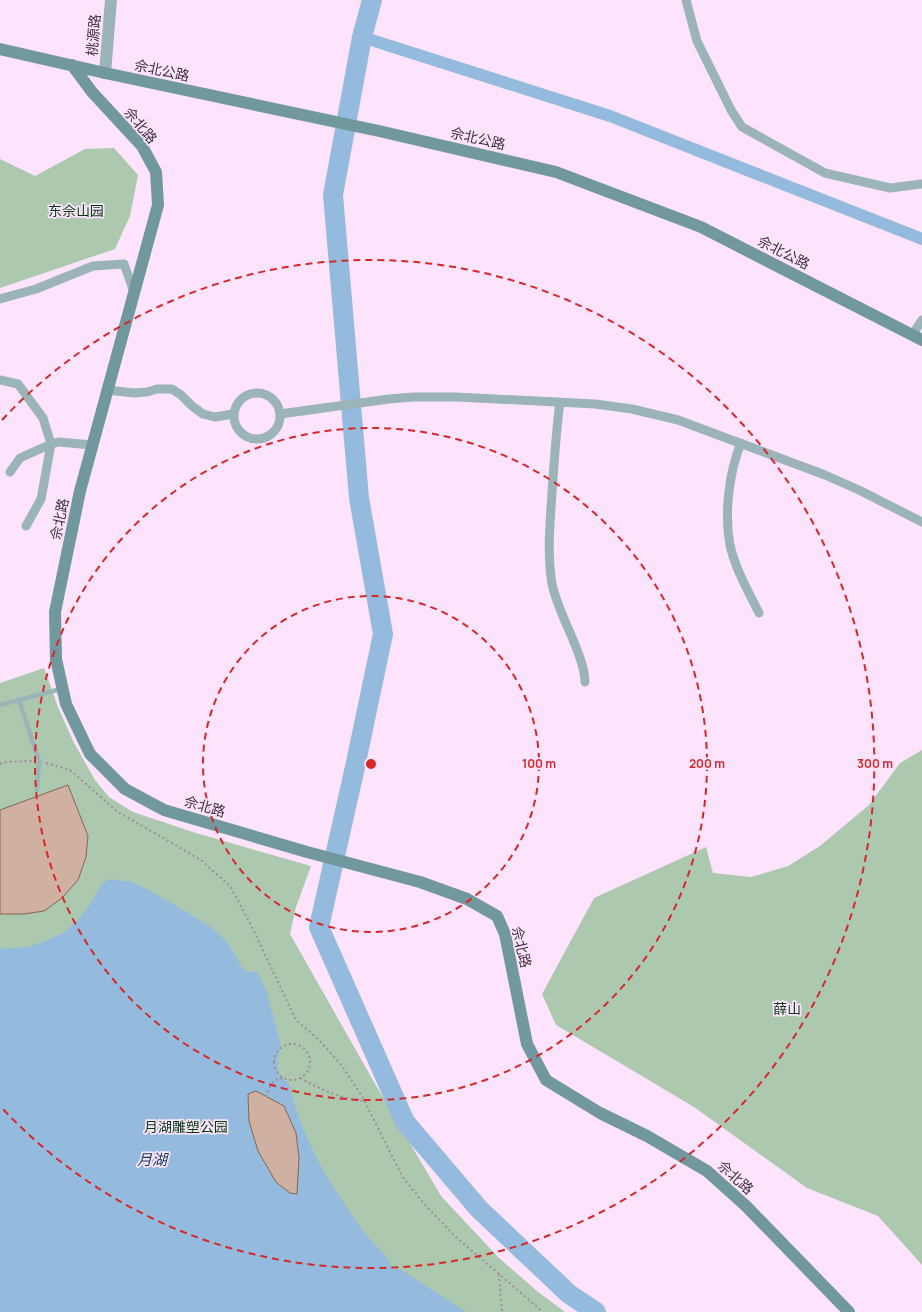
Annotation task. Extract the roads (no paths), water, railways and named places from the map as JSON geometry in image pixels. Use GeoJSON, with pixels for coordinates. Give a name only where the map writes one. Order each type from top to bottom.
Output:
{"type":"FeatureCollection","features":[{"type":"Feature","properties":{"kind":"main road","name":"佘北公路"},"geometry":{"type":"LineString","coordinates":[[0,49],[105,73],[379,131],[556,172],[694,224],[917,337]]}},
{"type":"Feature","properties":{"kind":"main road","name":"佘北路"},"geometry":{"type":"LineString","coordinates":[[72,65],[92,92],[142,146],[156,172],[158,205],[80,491],[55,612],[56,659],[66,704],[90,754],[125,789],[164,810],[307,852],[420,882],[467,899],[497,916],[505,934],[527,1044],[546,1080],[600,1113],[647,1136],[707,1171],[746,1206],[849,1312]]}},
{"type":"Feature","properties":{"kind":"street","name":"桃源路"},"geometry":{"type":"LineString","coordinates":[[105,73],[110,0]]}},
{"type":"Feature","properties":{"kind":"street"},"geometry":{"type":"LineString","coordinates":[[686,0],[697,41],[731,110],[742,127],[825,173],[890,188],[922,184]]}},
{"type":"Feature","properties":{"kind":"street"},"geometry":{"type":"LineString","coordinates":[[0,299],[36,289],[93,266],[124,264],[134,292]]}},
{"type":"Feature","properties":{"kind":"street"},"geometry":{"type":"LineString","coordinates":[[917,337],[922,320]]}},
{"type":"Feature","properties":{"kind":"street"},"geometry":{"type":"LineString","coordinates":[[0,380],[18,384],[43,418],[51,444],[41,499],[26,526]]}},
{"type":"Feature","properties":{"kind":"street"},"geometry":{"type":"LineString","coordinates":[[107,390],[134,393],[147,392],[157,389],[172,389],[203,414],[215,417],[233,414]]}},
{"type":"Feature","properties":{"kind":"street"},"geometry":{"type":"LineString","coordinates":[[251,393],[261,393],[270,397],[276,403],[280,414],[279,424],[273,433],[262,439],[247,438],[239,431],[234,423],[233,414],[241,398],[251,393]]}},
{"type":"Feature","properties":{"kind":"street"},"geometry":{"type":"LineString","coordinates":[[280,414],[389,399],[456,397],[595,404],[632,408],[678,420],[826,475],[918,520]]}},
{"type":"Feature","properties":{"kind":"street"},"geometry":{"type":"LineString","coordinates":[[560,402],[550,518],[552,584],[557,600],[577,647],[585,676],[585,682]]}},
{"type":"Feature","properties":{"kind":"street"},"geometry":{"type":"LineString","coordinates":[[10,472],[20,458],[51,444],[59,442],[92,445]]}},
{"type":"Feature","properties":{"kind":"street"},"geometry":{"type":"LineString","coordinates":[[741,443],[733,468],[728,506],[728,528],[730,546],[736,564],[749,594],[759,612]]}},
{"type":"Feature","properties":{"kind":"lane"},"geometry":{"type":"LineString","coordinates":[[0,705],[63,689]]}},
{"type":"Feature","properties":{"kind":"lane"},"geometry":{"type":"LineString","coordinates":[[19,700],[39,761],[38,790]]}},
{"type":"Feature","properties":{"kind":"water","name":"月湖"},"geometry":{"type":"Polygon","coordinates":[[[109,879],[131,882],[149,890],[211,927],[227,942],[244,971],[257,972],[266,990],[281,1045],[278,1061],[279,1073],[282,1078],[288,1082],[307,1137],[326,1176],[369,1238],[389,1260],[392,1269],[400,1269],[466,1312],[0,1312],[0,949],[27,947],[46,941],[65,932],[82,915],[101,885],[109,879]]]}},
{"type":"Feature","properties":{"kind":"waterway"},"geometry":{"type":"LineString","coordinates":[[372,0],[362,37],[333,195],[359,498],[383,634],[319,927],[405,1122],[479,1209],[569,1294],[596,1312]]}},
{"type":"Feature","properties":{"kind":"waterway"},"geometry":{"type":"LineString","coordinates":[[362,37],[610,116],[922,239]]}},
{"type":"Feature","properties":{"kind":"park label","name":"东佘山园"},"geometry":{"type":"Point","coordinates":[76,210]}},
{"type":"Feature","properties":{"kind":"park label","name":"薛山"},"geometry":{"type":"Point","coordinates":[787,1008]}},
{"type":"Feature","properties":{"kind":"park label","name":"月湖雕塑公园"},"geometry":{"type":"Point","coordinates":[186,1126]}}]}
